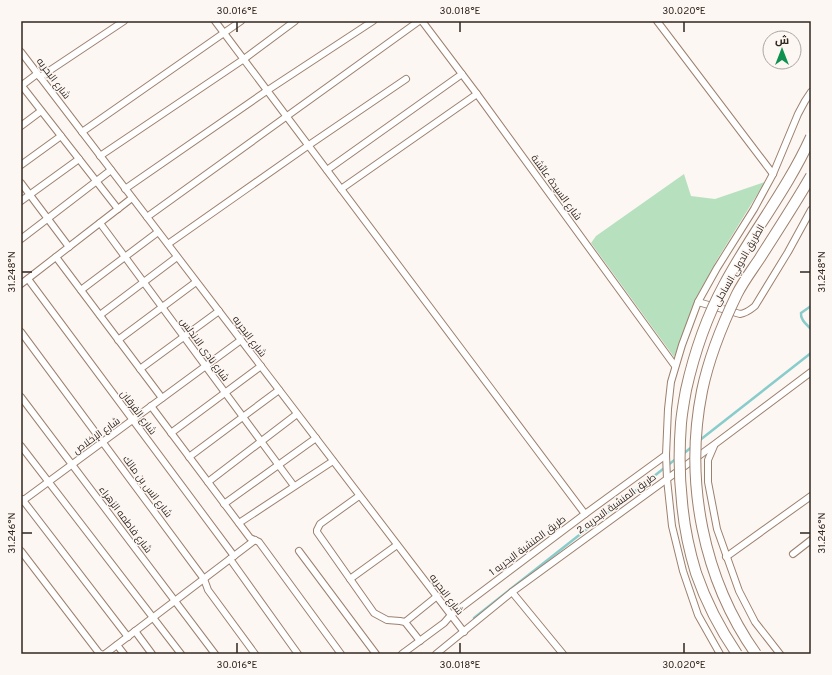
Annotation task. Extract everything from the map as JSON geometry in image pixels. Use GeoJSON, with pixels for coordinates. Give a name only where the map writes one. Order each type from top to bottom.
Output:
{"type":"FeatureCollection","features":[{"type":"Feature","properties":{"kind":"main road","name":"الطريق الدولي الساحلى"},"geometry":{"type":"LineString","coordinates":[[737,654],[710,607],[691,555],[686,531],[680,480],[682,410],[694,357],[711,311],[741,255],[784,189],[811,137]]}},
{"type":"Feature","properties":{"kind":"main road","name":"الطريق الدولي الساحلى"},"geometry":{"type":"LineString","coordinates":[[756,654],[740,629],[725,600],[707,549],[702,528],[696,475],[696,447],[699,411],[702,390],[709,362],[738,292],[811,176]]}},
{"type":"Feature","properties":{"kind":"street"},"geometry":{"type":"LineString","coordinates":[[118,209],[21,86],[124,21]]}},
{"type":"Feature","properties":{"kind":"street"},"geometry":{"type":"LineString","coordinates":[[215,21],[585,514]]}},
{"type":"Feature","properties":{"kind":"street"},"geometry":{"type":"LineString","coordinates":[[82,132],[241,21]]}},
{"type":"Feature","properties":{"kind":"street"},"geometry":{"type":"LineString","coordinates":[[100,156],[244,59],[296,21]]}},
{"type":"Feature","properties":{"kind":"street"},"geometry":{"type":"LineString","coordinates":[[125,189],[268,90],[373,21]]}},
{"type":"Feature","properties":{"kind":"street"},"geometry":{"type":"LineString","coordinates":[[147,217],[419,21]]}},
{"type":"Feature","properties":{"kind":"street","name":"شارع السيدة عائشة"},"geometry":{"type":"LineString","coordinates":[[422,21],[675,366]]}},
{"type":"Feature","properties":{"kind":"street"},"geometry":{"type":"LineString","coordinates":[[657,21],[773,174]]}},
{"type":"Feature","properties":{"kind":"street","name":"شارع البحريه"},"geometry":{"type":"LineString","coordinates":[[21,52],[464,632]]}},
{"type":"Feature","properties":{"kind":"street"},"geometry":{"type":"LineString","coordinates":[[328,170],[462,74]]}},
{"type":"Feature","properties":{"kind":"street"},"geometry":{"type":"LineString","coordinates":[[168,244],[406,79]]}},
{"type":"Feature","properties":{"kind":"street"},"geometry":{"type":"LineString","coordinates":[[720,654],[698,615],[683,571],[672,526],[666,479],[668,409],[671,382],[682,345],[698,302],[717,268],[754,209],[773,174],[798,114],[811,92]]}},
{"type":"Feature","properties":{"kind":"street"},"geometry":{"type":"LineString","coordinates":[[341,189],[477,94]]}},
{"type":"Feature","properties":{"kind":"street"},"geometry":{"type":"LineString","coordinates":[[21,126],[41,111]]}},
{"type":"Feature","properties":{"kind":"street"},"geometry":{"type":"LineString","coordinates":[[21,165],[61,136]]}},
{"type":"Feature","properties":{"kind":"street"},"geometry":{"type":"LineString","coordinates":[[21,201],[79,159]]}},
{"type":"Feature","properties":{"kind":"street"},"geometry":{"type":"LineString","coordinates":[[21,239],[111,170]]}},
{"type":"Feature","properties":{"kind":"street"},"geometry":{"type":"LineString","coordinates":[[21,183],[69,247]]}},
{"type":"Feature","properties":{"kind":"street"},"geometry":{"type":"LineString","coordinates":[[21,284],[132,198]]}},
{"type":"Feature","properties":{"kind":"street"},"geometry":{"type":"LineString","coordinates":[[698,302],[740,314],[750,310],[788,252],[811,210]]}},
{"type":"Feature","properties":{"kind":"street","name":"شارع نادى الاندلس"},"geometry":{"type":"LineString","coordinates":[[100,223],[294,486]]}},
{"type":"Feature","properties":{"kind":"street"},"geometry":{"type":"LineString","coordinates":[[81,290],[158,232]]}},
{"type":"Feature","properties":{"kind":"street"},"geometry":{"type":"LineString","coordinates":[[56,257],[162,398]]}},
{"type":"Feature","properties":{"kind":"street"},"geometry":{"type":"LineString","coordinates":[[100,315],[177,257]]}},
{"type":"Feature","properties":{"kind":"street","name":"شارع الفرقان"},"geometry":{"type":"LineString","coordinates":[[28,279],[133,420],[232,558],[298,654]]}},
{"type":"Feature","properties":{"kind":"street"},"geometry":{"type":"LineString","coordinates":[[118,340],[196,282]]}},
{"type":"Feature","properties":{"kind":"street"},"geometry":{"type":"LineString","coordinates":[[140,369],[219,311]]}},
{"type":"Feature","properties":{"kind":"street","name":"شارع انس بن مالك"},"geometry":{"type":"LineString","coordinates":[[21,332],[204,579],[208,590],[255,654]]}},
{"type":"Feature","properties":{"kind":"street","name":"شارع الإخلاص"},"geometry":{"type":"LineString","coordinates":[[22,500],[49,482],[241,340]]}},
{"type":"Feature","properties":{"kind":"street"},"geometry":{"type":"LineString","coordinates":[[171,433],[261,366]]}},
{"type":"Feature","properties":{"kind":"street","name":"طريق المنشية البحريه 2"},"geometry":{"type":"LineString","coordinates":[[436,654],[512,592],[811,372]]}},
{"type":"Feature","properties":{"kind":"street"},"geometry":{"type":"LineString","coordinates":[[189,457],[279,390]]}},
{"type":"Feature","properties":{"kind":"street","name":"شارع فاطمه الزهراء"},"geometry":{"type":"LineString","coordinates":[[21,397],[215,654]]}},
{"type":"Feature","properties":{"kind":"street"},"geometry":{"type":"LineString","coordinates":[[151,406],[250,538],[259,542],[341,654]]}},
{"type":"Feature","properties":{"kind":"street"},"geometry":{"type":"LineString","coordinates":[[208,482],[297,414]]}},
{"type":"Feature","properties":{"kind":"street"},"geometry":{"type":"LineString","coordinates":[[224,504],[316,438]]}},
{"type":"Feature","properties":{"kind":"street"},"geometry":{"type":"LineString","coordinates":[[715,444],[708,460],[708,482],[717,529],[739,591],[754,622],[780,654]]}},
{"type":"Feature","properties":{"kind":"street"},"geometry":{"type":"LineString","coordinates":[[21,446],[181,654]]}},
{"type":"Feature","properties":{"kind":"street","name":"طريق المنشية البحريه 1"},"geometry":{"type":"LineString","coordinates":[[402,654],[444,623],[451,615],[585,514],[666,456]]}},
{"type":"Feature","properties":{"kind":"street"},"geometry":{"type":"LineString","coordinates":[[239,523],[333,461]]}},
{"type":"Feature","properties":{"kind":"street"},"geometry":{"type":"LineString","coordinates":[[359,496],[320,524],[317,530],[318,535],[376,614],[387,620],[405,622],[420,641]]}},
{"type":"Feature","properties":{"kind":"street"},"geometry":{"type":"LineString","coordinates":[[726,557],[811,496]]}},
{"type":"Feature","properties":{"kind":"street"},"geometry":{"type":"LineString","coordinates":[[22,500],[128,637]]}},
{"type":"Feature","properties":{"kind":"street"},"geometry":{"type":"LineString","coordinates":[[106,654],[255,540]]}},
{"type":"Feature","properties":{"kind":"street"},"geometry":{"type":"LineString","coordinates":[[793,554],[811,540]]}},
{"type":"Feature","properties":{"kind":"street"},"geometry":{"type":"LineString","coordinates":[[350,579],[397,545]]}},
{"type":"Feature","properties":{"kind":"street"},"geometry":{"type":"LineString","coordinates":[[21,551],[101,654]]}},
{"type":"Feature","properties":{"kind":"street"},"geometry":{"type":"LineString","coordinates":[[299,551],[376,654]]}},
{"type":"Feature","properties":{"kind":"street"},"geometry":{"type":"LineString","coordinates":[[512,592],[563,654]]}},
{"type":"Feature","properties":{"kind":"street"},"geometry":{"type":"LineString","coordinates":[[405,622],[436,596]]}},
{"type":"Feature","properties":{"kind":"street"},"geometry":{"type":"LineString","coordinates":[[135,631],[152,654]]}},
{"type":"Feature","properties":{"kind":"street"},"geometry":{"type":"LineString","coordinates":[[117,645],[124,654]]}},
{"type":"Feature","properties":{"kind":"green space"},"geometry":{"type":"Polygon","coordinates":[[[684,174],[691,196],[715,199],[765,182],[715,263],[674,357],[591,243],[596,236],[684,174]]]}},
{"type":"Feature","properties":{"kind":"waterway"},"geometry":{"type":"LineString","coordinates":[[811,306],[801,313],[804,322],[811,329]]}},
{"type":"Feature","properties":{"kind":"waterway"},"geometry":{"type":"LineString","coordinates":[[700,440],[811,353]]}},
{"type":"Feature","properties":{"kind":"waterway"},"geometry":{"type":"LineString","coordinates":[[683,454],[693,446]]}},
{"type":"Feature","properties":{"kind":"waterway"},"geometry":{"type":"LineString","coordinates":[[474,618],[677,458]]}}]}
